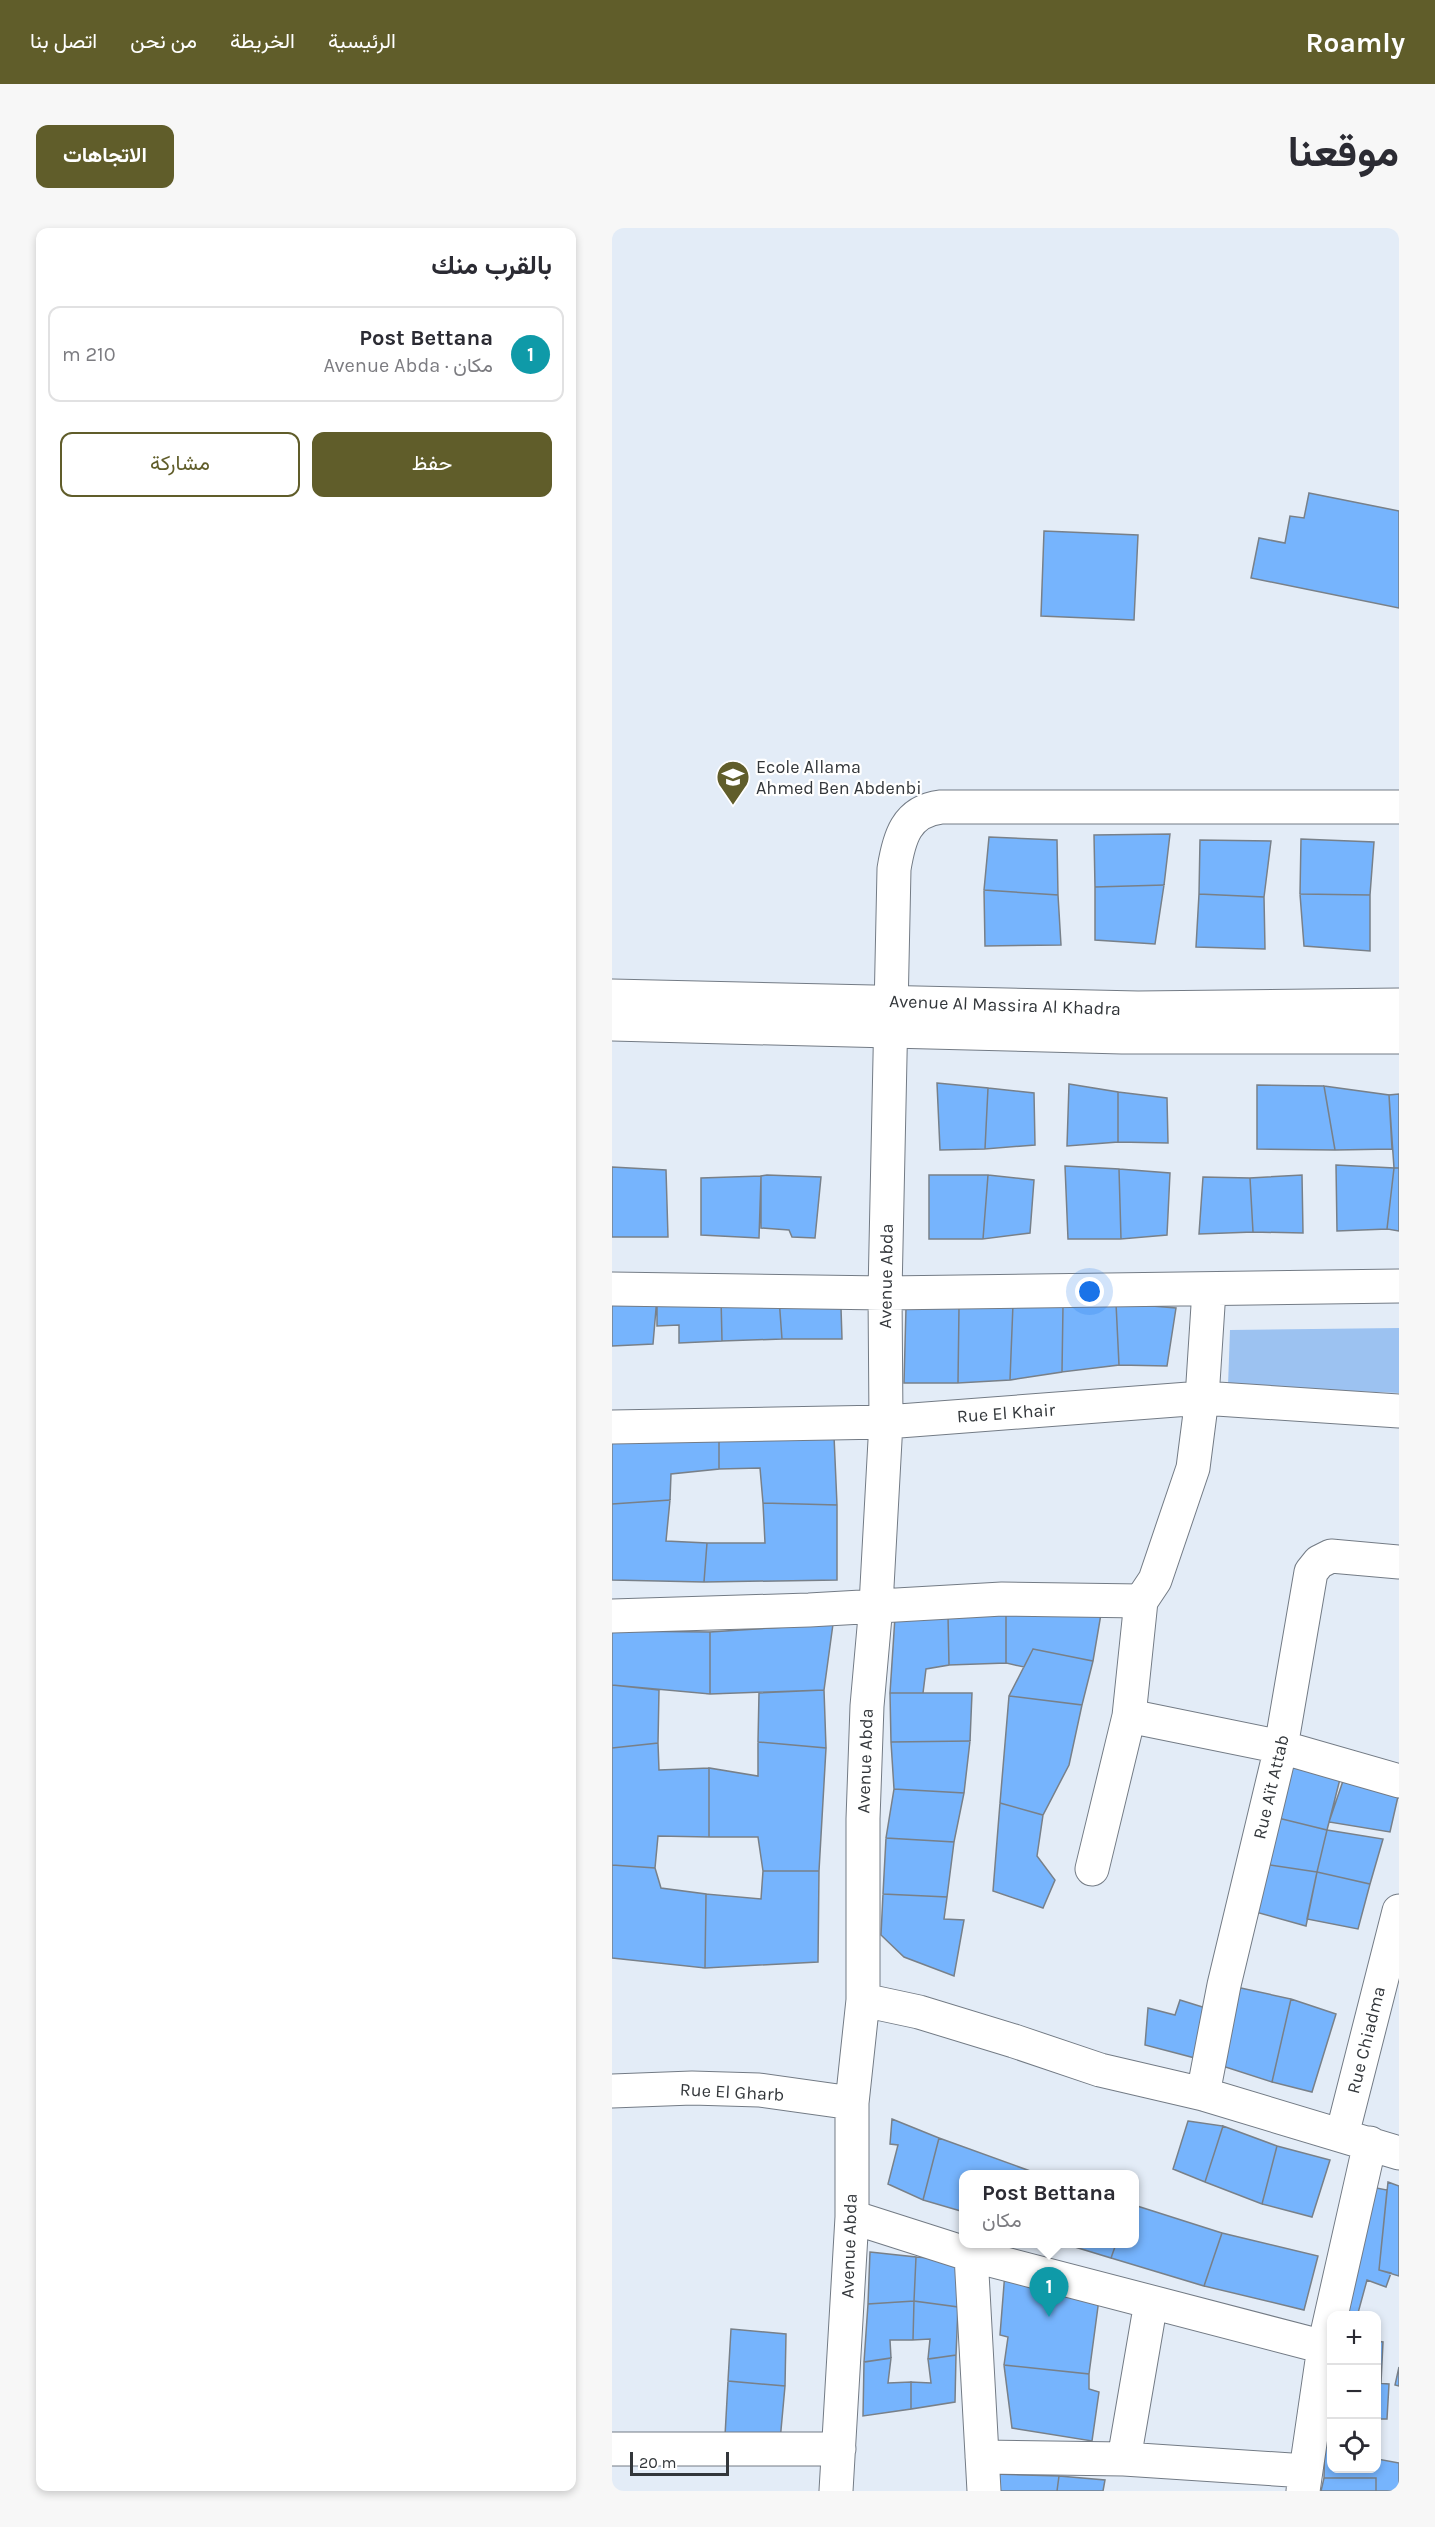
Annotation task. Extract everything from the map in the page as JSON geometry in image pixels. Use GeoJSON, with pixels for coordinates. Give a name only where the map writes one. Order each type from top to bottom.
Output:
{"type":"FeatureCollection","features":[{"type":"Feature","properties":{"kind":"street","name":"Avenue Abda"},"geometry":{"type":"LineString","coordinates":[[836,2491],[852,2217],[852,2103],[863,2000],[862,1819],[886,1422],[885,1293],[894,868],[898,846],[909,824],[920,810],[941,807],[1399,807]]}},
{"type":"Feature","properties":{"kind":"street","name":"Avenue Al Massira Al Khadra"},"geometry":{"type":"LineString","coordinates":[[612,996],[891,1016],[1122,1037],[1399,1037]]}},
{"type":"Feature","properties":{"kind":"street","name":"Avenue Al Massira Al Khadra"},"geometry":{"type":"LineString","coordinates":[[612,1024],[1138,1008],[1399,1005]]}},
{"type":"Feature","properties":{"kind":"street"},"geometry":{"type":"LineString","coordinates":[[612,1289],[885,1293],[1399,1286]]}},
{"type":"Feature","properties":{"kind":"street"},"geometry":{"type":"LineString","coordinates":[[1092,1869],[1130,1716],[1142,1601],[1155,1581],[1189,1485],[1197,1448],[1209,1290]]}},
{"type":"Feature","properties":{"kind":"street","name":"Rue El Khair"},"geometry":{"type":"LineString","coordinates":[[612,1427],[886,1422],[1202,1398],[1399,1411]]}},
{"type":"Feature","properties":{"kind":"street","name":"Rue Aït Attab"},"geometry":{"type":"LineString","coordinates":[[1203,2094],[1224,1985],[1281,1747],[1311,1572],[1315,1565],[1331,1556],[1399,1562]]}},
{"type":"Feature","properties":{"kind":"street"},"geometry":{"type":"LineString","coordinates":[[612,1616],[809,1610],[1002,1599],[1142,1601]]}},
{"type":"Feature","properties":{"kind":"street"},"geometry":{"type":"LineString","coordinates":[[1130,1716],[1281,1747],[1399,1781]]}},
{"type":"Feature","properties":{"kind":"street","name":"Rue Chiadma"},"geometry":{"type":"LineString","coordinates":[[1304,2481],[1324,2347],[1370,2144],[1399,1911]]}},
{"type":"Feature","properties":{"kind":"street"},"geometry":{"type":"LineString","coordinates":[[863,2000],[919,2012],[1003,2037],[1100,2070],[1203,2094],[1370,2144]]}},
{"type":"Feature","properties":{"kind":"street","name":"Rue El Gharb"},"geometry":{"type":"LineString","coordinates":[[612,2091],[692,2088],[759,2090],[852,2103]]}},
{"type":"Feature","properties":{"kind":"street"},"geometry":{"type":"LineString","coordinates":[[852,2217],[971,2255],[1324,2347]]}},
{"type":"Feature","properties":{"kind":"street"},"geometry":{"type":"LineString","coordinates":[[971,2255],[984,2491]]}},
{"type":"Feature","properties":{"kind":"street"},"geometry":{"type":"LineString","coordinates":[[1125,2459],[1151,2302]]}},
{"type":"Feature","properties":{"kind":"street"},"geometry":{"type":"LineString","coordinates":[[612,2449],[839,2449]]}},
{"type":"Feature","properties":{"kind":"street"},"geometry":{"type":"LineString","coordinates":[[982,2457],[1125,2459],[1304,2481]]}},
{"type":"Feature","properties":{"kind":"shaded area"},"geometry":{"type":"Polygon","coordinates":[[[1399,1328],[1399,1393],[1228,1386],[1230,1330],[1399,1328]]]}},
{"type":"Feature","properties":{"kind":"building"},"geometry":{"type":"Polygon","coordinates":[[[1309,493],[1399,511],[1399,608],[1251,578],[1259,538],[1285,543],[1290,516],[1304,518],[1309,493]]]}},
{"type":"Feature","properties":{"kind":"building"},"geometry":{"type":"Polygon","coordinates":[[[1044,531],[1138,535],[1134,620],[1041,616],[1044,531]]]}},
{"type":"Feature","properties":{"kind":"building"},"geometry":{"type":"Polygon","coordinates":[[[1170,834],[1164,885],[1095,887],[1094,835],[1170,834]]]}},
{"type":"Feature","properties":{"kind":"building"},"geometry":{"type":"Polygon","coordinates":[[[989,837],[1057,840],[1058,895],[984,890],[989,837]]]}},
{"type":"Feature","properties":{"kind":"building"},"geometry":{"type":"Polygon","coordinates":[[[1301,839],[1374,842],[1370,895],[1300,894],[1301,839]]]}},
{"type":"Feature","properties":{"kind":"building"},"geometry":{"type":"Polygon","coordinates":[[[1200,840],[1271,841],[1264,897],[1199,894],[1200,840]]]}},
{"type":"Feature","properties":{"kind":"building"},"geometry":{"type":"Polygon","coordinates":[[[1164,885],[1155,944],[1095,940],[1095,887],[1164,885]]]}},
{"type":"Feature","properties":{"kind":"building"},"geometry":{"type":"Polygon","coordinates":[[[984,890],[1058,895],[1061,945],[985,946],[984,890]]]}},
{"type":"Feature","properties":{"kind":"building"},"geometry":{"type":"Polygon","coordinates":[[[1199,894],[1264,897],[1265,949],[1196,947],[1199,894]]]}},
{"type":"Feature","properties":{"kind":"building"},"geometry":{"type":"Polygon","coordinates":[[[1300,894],[1370,895],[1370,951],[1304,946],[1300,894]]]}},
{"type":"Feature","properties":{"kind":"building"},"geometry":{"type":"Polygon","coordinates":[[[937,1083],[988,1088],[985,1149],[940,1150],[937,1083]]]}},
{"type":"Feature","properties":{"kind":"building"},"geometry":{"type":"Polygon","coordinates":[[[1069,1084],[1118,1092],[1118,1142],[1067,1146],[1069,1084]]]}},
{"type":"Feature","properties":{"kind":"building"},"geometry":{"type":"Polygon","coordinates":[[[1257,1085],[1324,1086],[1335,1150],[1257,1149],[1257,1085]]]}},
{"type":"Feature","properties":{"kind":"building"},"geometry":{"type":"Polygon","coordinates":[[[1324,1086],[1389,1095],[1392,1149],[1335,1150],[1324,1086]]]}},
{"type":"Feature","properties":{"kind":"building"},"geometry":{"type":"Polygon","coordinates":[[[988,1088],[1034,1093],[1035,1145],[985,1149],[988,1088]]]}},
{"type":"Feature","properties":{"kind":"building"},"geometry":{"type":"Polygon","coordinates":[[[1118,1092],[1167,1098],[1168,1143],[1118,1142],[1118,1092]]]}},
{"type":"Feature","properties":{"kind":"building"},"geometry":{"type":"Polygon","coordinates":[[[1399,1094],[1399,1168],[1394,1168],[1389,1095],[1399,1094]]]}},
{"type":"Feature","properties":{"kind":"building"},"geometry":{"type":"Polygon","coordinates":[[[1336,1165],[1394,1168],[1387,1229],[1337,1231],[1336,1165]]]}},
{"type":"Feature","properties":{"kind":"building"},"geometry":{"type":"Polygon","coordinates":[[[1065,1166],[1119,1169],[1121,1239],[1068,1239],[1065,1166]]]}},
{"type":"Feature","properties":{"kind":"building"},"geometry":{"type":"Polygon","coordinates":[[[612,1167],[666,1170],[668,1237],[612,1237],[612,1167]]]}},
{"type":"Feature","properties":{"kind":"building"},"geometry":{"type":"Polygon","coordinates":[[[1394,1168],[1399,1168],[1399,1231],[1387,1229],[1394,1168]]]}},
{"type":"Feature","properties":{"kind":"building"},"geometry":{"type":"Polygon","coordinates":[[[1119,1169],[1170,1173],[1167,1235],[1121,1239],[1119,1169]]]}},
{"type":"Feature","properties":{"kind":"building"},"geometry":{"type":"Polygon","coordinates":[[[929,1175],[988,1175],[983,1239],[929,1239],[929,1175]]]}},
{"type":"Feature","properties":{"kind":"building"},"geometry":{"type":"Polygon","coordinates":[[[988,1175],[1034,1180],[1030,1233],[983,1239],[988,1175]]]}},
{"type":"Feature","properties":{"kind":"building"},"geometry":{"type":"Polygon","coordinates":[[[1302,1175],[1303,1233],[1253,1232],[1250,1178],[1302,1175]]]}},
{"type":"Feature","properties":{"kind":"building"},"geometry":{"type":"Polygon","coordinates":[[[761,1176],[821,1177],[815,1238],[792,1237],[789,1230],[761,1228],[761,1176]]]}},
{"type":"Feature","properties":{"kind":"building"},"geometry":{"type":"Polygon","coordinates":[[[761,1176],[759,1238],[701,1235],[701,1178],[761,1176]]]}},
{"type":"Feature","properties":{"kind":"building"},"geometry":{"type":"Polygon","coordinates":[[[1203,1177],[1250,1178],[1253,1232],[1199,1234],[1203,1177]]]}},
{"type":"Feature","properties":{"kind":"building"},"geometry":{"type":"Polygon","coordinates":[[[657,1297],[653,1344],[612,1346],[612,1298],[657,1297]]]}},
{"type":"Feature","properties":{"kind":"building"},"geometry":{"type":"Polygon","coordinates":[[[657,1297],[721,1297],[722,1341],[679,1343],[679,1325],[657,1326],[657,1297]]]}},
{"type":"Feature","properties":{"kind":"building"},"geometry":{"type":"Polygon","coordinates":[[[721,1297],[779,1298],[782,1339],[722,1341],[721,1297]]]}},
{"type":"Feature","properties":{"kind":"building"},"geometry":{"type":"Polygon","coordinates":[[[779,1298],[841,1308],[842,1339],[782,1339],[779,1298]]]}},
{"type":"Feature","properties":{"kind":"building"},"geometry":{"type":"Polygon","coordinates":[[[1116,1303],[1119,1365],[1062,1372],[1063,1306],[1116,1303]]]}},
{"type":"Feature","properties":{"kind":"building"},"geometry":{"type":"Polygon","coordinates":[[[1116,1303],[1176,1308],[1167,1366],[1119,1365],[1116,1303]]]}},
{"type":"Feature","properties":{"kind":"building"},"geometry":{"type":"Polygon","coordinates":[[[1013,1304],[1063,1306],[1062,1372],[1010,1380],[1013,1304]]]}},
{"type":"Feature","properties":{"kind":"building"},"geometry":{"type":"Polygon","coordinates":[[[1013,1304],[1010,1380],[958,1383],[959,1308],[1013,1304]]]}},
{"type":"Feature","properties":{"kind":"building"},"geometry":{"type":"Polygon","coordinates":[[[906,1308],[959,1308],[958,1383],[904,1383],[906,1308]]]}},
{"type":"Feature","properties":{"kind":"building"},"geometry":{"type":"Polygon","coordinates":[[[834,1436],[837,1505],[763,1503],[760,1468],[719,1469],[719,1438],[834,1436]]]}},
{"type":"Feature","properties":{"kind":"building"},"geometry":{"type":"Polygon","coordinates":[[[719,1438],[719,1469],[671,1474],[670,1500],[612,1504],[612,1441],[719,1438]]]}},
{"type":"Feature","properties":{"kind":"building"},"geometry":{"type":"Polygon","coordinates":[[[670,1500],[666,1541],[707,1543],[704,1582],[612,1580],[612,1504],[670,1500]]]}},
{"type":"Feature","properties":{"kind":"building"},"geometry":{"type":"Polygon","coordinates":[[[763,1503],[837,1505],[837,1580],[704,1582],[707,1543],[765,1543],[763,1503]]]}},
{"type":"Feature","properties":{"kind":"building"},"geometry":{"type":"Polygon","coordinates":[[[1006,1612],[1006,1663],[949,1665],[948,1615],[1006,1612]]]}},
{"type":"Feature","properties":{"kind":"building"},"geometry":{"type":"Polygon","coordinates":[[[1006,1612],[1101,1614],[1093,1661],[1033,1649],[1024,1667],[1006,1663],[1006,1612]]]}},
{"type":"Feature","properties":{"kind":"building"},"geometry":{"type":"Polygon","coordinates":[[[948,1615],[949,1665],[926,1669],[923,1693],[890,1693],[895,1617],[948,1615]]]}},
{"type":"Feature","properties":{"kind":"building"},"geometry":{"type":"Polygon","coordinates":[[[833,1624],[824,1690],[710,1694],[710,1632],[833,1624]]]}},
{"type":"Feature","properties":{"kind":"building"},"geometry":{"type":"Polygon","coordinates":[[[612,1631],[710,1632],[710,1694],[612,1685],[612,1631]]]}},
{"type":"Feature","properties":{"kind":"building"},"geometry":{"type":"Polygon","coordinates":[[[1033,1649],[1093,1661],[1082,1705],[1009,1696],[1033,1649]]]}},
{"type":"Feature","properties":{"kind":"building"},"geometry":{"type":"Polygon","coordinates":[[[612,1685],[659,1690],[658,1743],[612,1748],[612,1685]]]}},
{"type":"Feature","properties":{"kind":"building"},"geometry":{"type":"Polygon","coordinates":[[[824,1690],[826,1748],[758,1742],[759,1693],[824,1690]]]}},
{"type":"Feature","properties":{"kind":"building"},"geometry":{"type":"Polygon","coordinates":[[[890,1693],[972,1693],[970,1741],[891,1742],[890,1693]]]}},
{"type":"Feature","properties":{"kind":"building"},"geometry":{"type":"Polygon","coordinates":[[[1009,1696],[1082,1705],[1069,1765],[1043,1815],[1000,1803],[1009,1696]]]}},
{"type":"Feature","properties":{"kind":"building"},"geometry":{"type":"Polygon","coordinates":[[[970,1741],[964,1793],[894,1789],[891,1742],[970,1741]]]}},
{"type":"Feature","properties":{"kind":"building"},"geometry":{"type":"Polygon","coordinates":[[[758,1742],[826,1748],[819,1871],[763,1871],[758,1837],[709,1837],[709,1768],[758,1776],[758,1742]]]}},
{"type":"Feature","properties":{"kind":"building"},"geometry":{"type":"Polygon","coordinates":[[[658,1743],[659,1770],[709,1768],[709,1837],[658,1836],[655,1868],[612,1865],[612,1748],[658,1743]]]}},
{"type":"Feature","properties":{"kind":"building"},"geometry":{"type":"Polygon","coordinates":[[[1283,1765],[1340,1779],[1327,1830],[1274,1817],[1283,1765]]]}},
{"type":"Feature","properties":{"kind":"building"},"geometry":{"type":"Polygon","coordinates":[[[1345,1775],[1399,1792],[1390,1832],[1329,1822],[1345,1775]]]}},
{"type":"Feature","properties":{"kind":"building"},"geometry":{"type":"Polygon","coordinates":[[[894,1789],[964,1793],[954,1842],[886,1838],[894,1789]]]}},
{"type":"Feature","properties":{"kind":"building"},"geometry":{"type":"Polygon","coordinates":[[[1000,1803],[1043,1815],[1037,1856],[1055,1880],[1043,1908],[993,1891],[1000,1803]]]}},
{"type":"Feature","properties":{"kind":"building"},"geometry":{"type":"Polygon","coordinates":[[[1274,1817],[1327,1830],[1317,1872],[1264,1864],[1274,1817]]]}},
{"type":"Feature","properties":{"kind":"building"},"geometry":{"type":"Polygon","coordinates":[[[1327,1830],[1383,1839],[1370,1884],[1317,1872],[1327,1830]]]}},
{"type":"Feature","properties":{"kind":"building"},"geometry":{"type":"Polygon","coordinates":[[[886,1838],[954,1842],[947,1897],[883,1894],[886,1838]]]}},
{"type":"Feature","properties":{"kind":"building"},"geometry":{"type":"Polygon","coordinates":[[[1264,1864],[1317,1872],[1306,1926],[1252,1911],[1264,1864]]]}},
{"type":"Feature","properties":{"kind":"building"},"geometry":{"type":"Polygon","coordinates":[[[612,1865],[655,1868],[661,1888],[706,1894],[705,1968],[612,1958],[612,1865]]]}},
{"type":"Feature","properties":{"kind":"building"},"geometry":{"type":"Polygon","coordinates":[[[763,1871],[819,1871],[818,1962],[705,1968],[706,1894],[761,1899],[763,1871]]]}},
{"type":"Feature","properties":{"kind":"building"},"geometry":{"type":"Polygon","coordinates":[[[1317,1872],[1370,1884],[1358,1929],[1307,1919],[1317,1872]]]}},
{"type":"Feature","properties":{"kind":"building"},"geometry":{"type":"Polygon","coordinates":[[[883,1894],[947,1897],[944,1919],[964,1920],[954,1976],[904,1957],[881,1935],[883,1894]]]}},
{"type":"Feature","properties":{"kind":"building"},"geometry":{"type":"Polygon","coordinates":[[[1227,1985],[1291,1999],[1272,2082],[1210,2062],[1227,1985]]]}},
{"type":"Feature","properties":{"kind":"building"},"geometry":{"type":"Polygon","coordinates":[[[1291,1999],[1336,2014],[1312,2092],[1272,2082],[1291,1999]]]}},
{"type":"Feature","properties":{"kind":"building"},"geometry":{"type":"Polygon","coordinates":[[[1180,2000],[1209,2009],[1195,2058],[1145,2045],[1148,2008],[1175,2015],[1180,2000]]]}},
{"type":"Feature","properties":{"kind":"building"},"geometry":{"type":"Polygon","coordinates":[[[892,2119],[939,2138],[923,2200],[888,2184],[898,2145],[890,2144],[892,2119]]]}},
{"type":"Feature","properties":{"kind":"building"},"geometry":{"type":"Polygon","coordinates":[[[1188,2121],[1223,2126],[1205,2182],[1173,2169],[1188,2121]]]}},
{"type":"Feature","properties":{"kind":"building"},"geometry":{"type":"Polygon","coordinates":[[[1223,2126],[1277,2146],[1262,2204],[1205,2182],[1223,2126]]]}},
{"type":"Feature","properties":{"kind":"building"},"geometry":{"type":"Polygon","coordinates":[[[939,2138],[1027,2170],[959,2170],[959,2211],[923,2200],[939,2138]]]}},
{"type":"Feature","properties":{"kind":"building"},"geometry":{"type":"Polygon","coordinates":[[[1277,2146],[1330,2160],[1312,2217],[1262,2204],[1277,2146]]]}},
{"type":"Feature","properties":{"kind":"building"},"geometry":{"type":"Polygon","coordinates":[[[1388,2182],[1399,2186],[1399,2276],[1379,2270],[1388,2182]]]}},
{"type":"Feature","properties":{"kind":"building"},"geometry":{"type":"Polygon","coordinates":[[[1361,2185],[1387,2190],[1379,2270],[1391,2273],[1386,2287],[1367,2280],[1359,2311],[1339,2311],[1361,2185]]]}},
{"type":"Feature","properties":{"kind":"building"},"geometry":{"type":"Polygon","coordinates":[[[1139,2207],[1222,2233],[1204,2286],[1111,2258],[1115,2248],[1139,2248],[1139,2207]]]}},
{"type":"Feature","properties":{"kind":"building"},"geometry":{"type":"Polygon","coordinates":[[[1222,2233],[1318,2256],[1304,2310],[1204,2286],[1222,2233]]]}},
{"type":"Feature","properties":{"kind":"building"},"geometry":{"type":"Polygon","coordinates":[[[1078,2248],[1115,2248],[1111,2258],[1078,2248]]]}},
{"type":"Feature","properties":{"kind":"building"},"geometry":{"type":"Polygon","coordinates":[[[870,2252],[916,2257],[914,2301],[868,2304],[870,2252]]]}},
{"type":"Feature","properties":{"kind":"building"},"geometry":{"type":"Polygon","coordinates":[[[916,2257],[960,2260],[958,2307],[914,2301],[916,2257]]]}},
{"type":"Feature","properties":{"kind":"building"},"geometry":{"type":"Polygon","coordinates":[[[1005,2272],[1099,2299],[1089,2374],[1004,2365],[1008,2337],[1000,2335],[1005,2272]]]}},
{"type":"Feature","properties":{"kind":"building"},"geometry":{"type":"Polygon","coordinates":[[[914,2301],[913,2340],[890,2340],[891,2358],[864,2362],[868,2304],[914,2301]]]}},
{"type":"Feature","properties":{"kind":"building"},"geometry":{"type":"Polygon","coordinates":[[[914,2301],[958,2307],[956,2355],[928,2359],[930,2339],[913,2340],[914,2301]]]}},
{"type":"Feature","properties":{"kind":"building"},"geometry":{"type":"Polygon","coordinates":[[[731,2329],[786,2334],[785,2386],[728,2381],[731,2329]]]}},
{"type":"Feature","properties":{"kind":"building"},"geometry":{"type":"Polygon","coordinates":[[[1381,2342],[1383,2342],[1381,2383],[1381,2342]]]}},
{"type":"Feature","properties":{"kind":"building"},"geometry":{"type":"Polygon","coordinates":[[[956,2355],[955,2402],[911,2409],[911,2382],[931,2383],[928,2359],[956,2355]]]}},
{"type":"Feature","properties":{"kind":"building"},"geometry":{"type":"Polygon","coordinates":[[[891,2358],[888,2383],[911,2382],[911,2409],[863,2416],[864,2362],[891,2358]]]}},
{"type":"Feature","properties":{"kind":"building"},"geometry":{"type":"Polygon","coordinates":[[[1004,2365],[1089,2374],[1089,2389],[1099,2392],[1092,2441],[1012,2428],[1004,2365]]]}},
{"type":"Feature","properties":{"kind":"building"},"geometry":{"type":"Polygon","coordinates":[[[1399,2367],[1399,2386],[1395,2385],[1399,2367]]]}},
{"type":"Feature","properties":{"kind":"building"},"geometry":{"type":"Polygon","coordinates":[[[728,2381],[785,2386],[780,2441],[725,2436],[728,2381]]]}},
{"type":"Feature","properties":{"kind":"building"},"geometry":{"type":"Polygon","coordinates":[[[1381,2383],[1389,2384],[1387,2419],[1381,2419],[1381,2383]]]}},
{"type":"Feature","properties":{"kind":"building"},"geometry":{"type":"Polygon","coordinates":[[[1325,2427],[1327,2427],[1327,2473],[1381,2473],[1381,2460],[1399,2463],[1399,2491],[1376,2491],[1376,2478],[1324,2478],[1325,2427]]]}},
{"type":"Feature","properties":{"kind":"building"},"geometry":{"type":"Polygon","coordinates":[[[995,2474],[1059,2476],[1057,2491],[994,2491],[995,2474]]]}},
{"type":"Feature","properties":{"kind":"building"},"geometry":{"type":"Polygon","coordinates":[[[1059,2476],[1105,2480],[1103,2491],[1057,2491],[1059,2476]]]}},
{"type":"Feature","properties":{"kind":"building"},"geometry":{"type":"Polygon","coordinates":[[[1324,2478],[1376,2478],[1376,2491],[1321,2491],[1324,2478]]]}},
{"type":"Feature","properties":{"kind":"place","name":"Ecole Allama Ahmed Ben Abdenbi"},"geometry":{"type":"Point","coordinates":[733,806]}},
{"type":"Feature","properties":{"kind":"place","name":"Post Bettana"},"geometry":{"type":"Point","coordinates":[1049,2317]}}]}
